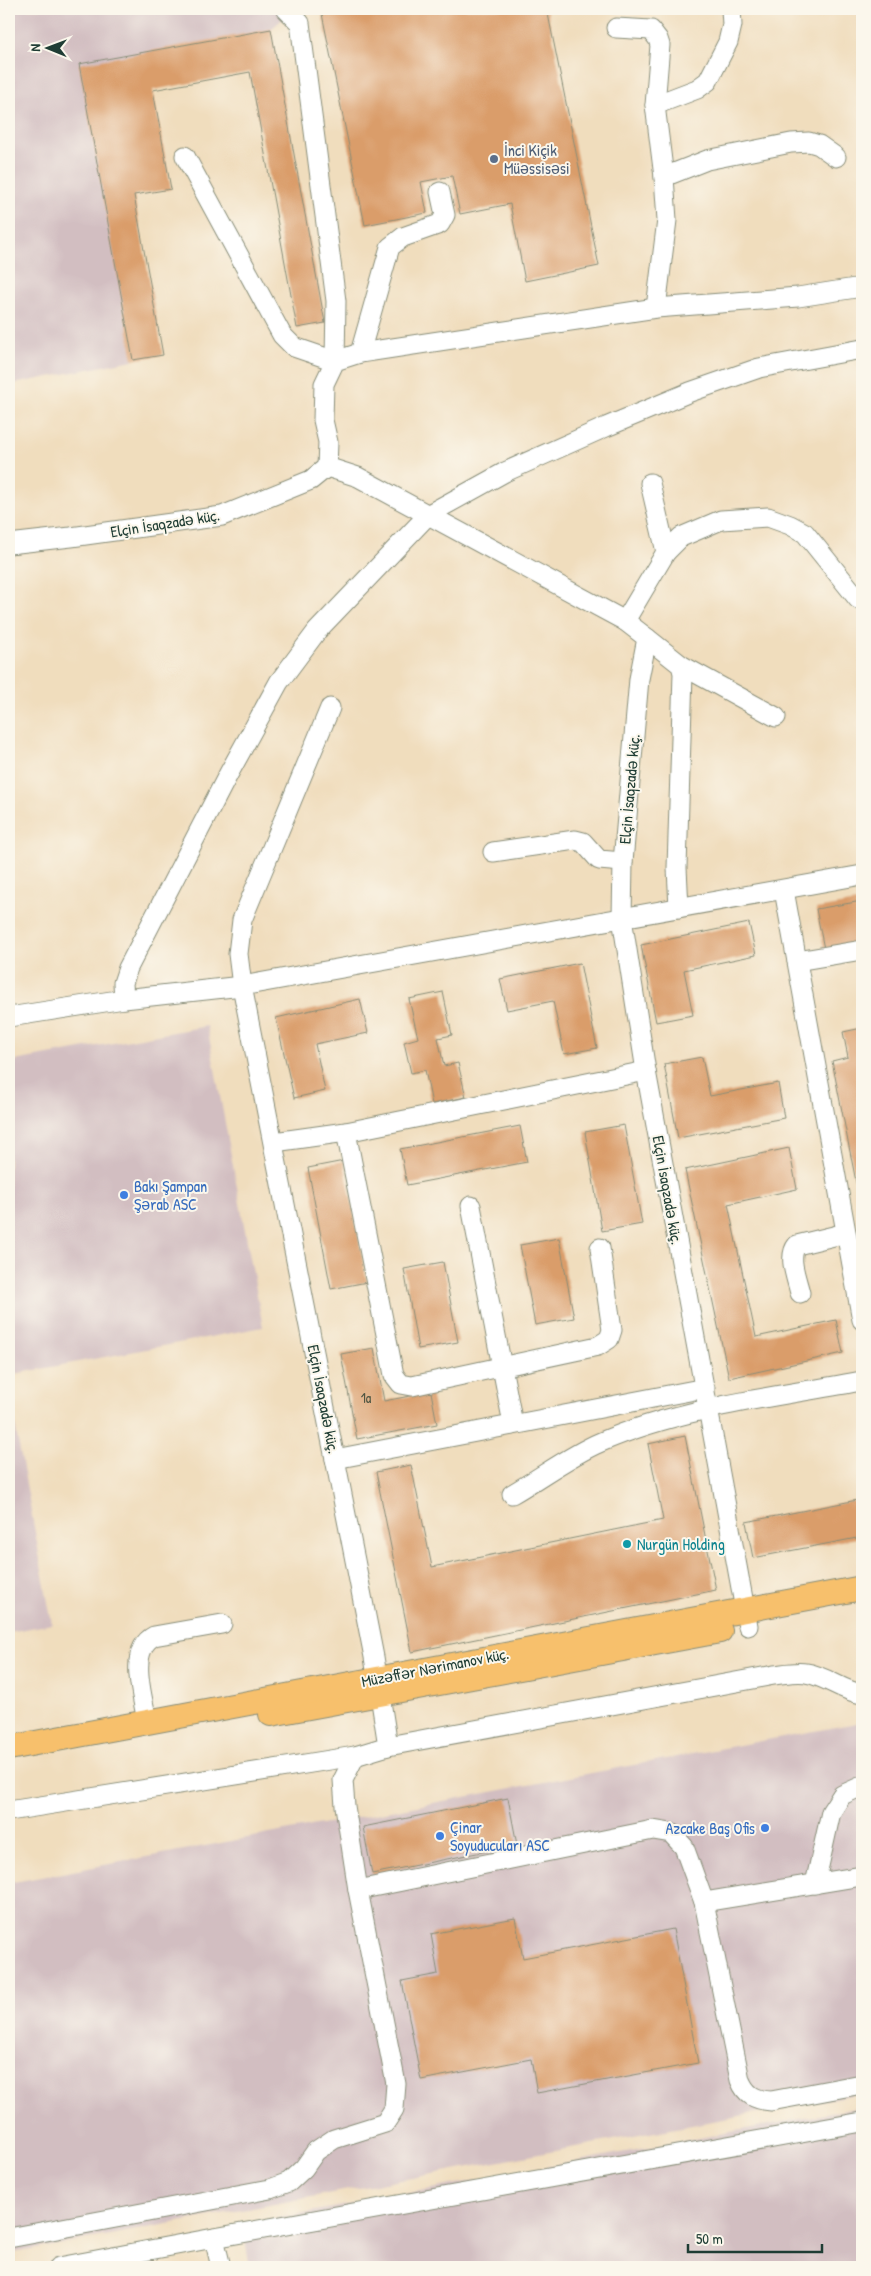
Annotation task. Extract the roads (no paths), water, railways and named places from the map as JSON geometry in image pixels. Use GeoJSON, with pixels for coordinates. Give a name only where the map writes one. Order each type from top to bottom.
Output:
{"type":"FeatureCollection","features":[{"type":"Feature","properties":{"kind":"main road"},"geometry":{"type":"LineString","coordinates":[[746,1618],[862,1588]]}},
{"type":"Feature","properties":{"kind":"main road"},"geometry":{"type":"LineString","coordinates":[[9,1764],[379,1686],[746,1618],[862,1604]]}},
{"type":"Feature","properties":{"kind":"main road","name":"Müzəffər Nərimanov küç."},"geometry":{"type":"LineString","coordinates":[[9,1748],[147,1721],[379,1686]]}},
{"type":"Feature","properties":{"kind":"street"},"geometry":{"type":"LineString","coordinates":[[286,9],[300,23],[336,301],[335,361],[324,384],[323,420],[328,442],[327,467],[358,477],[625,621],[681,665],[776,717]]}},
{"type":"Feature","properties":{"kind":"street"},"geometry":{"type":"LineString","coordinates":[[655,105],[696,89],[708,81],[728,42],[732,25],[732,9]]}},
{"type":"Feature","properties":{"kind":"street"},"geometry":{"type":"LineString","coordinates":[[616,28],[650,30],[658,39],[661,52],[655,105],[667,220],[656,308]]}},
{"type":"Feature","properties":{"kind":"street"},"geometry":{"type":"LineString","coordinates":[[664,177],[707,160],[791,143],[809,142],[819,145],[836,157]]}},
{"type":"Feature","properties":{"kind":"street"},"geometry":{"type":"LineString","coordinates":[[185,156],[282,335],[294,347],[335,361],[360,353],[656,308],[798,297],[862,287]]}},
{"type":"Feature","properties":{"kind":"street"},"geometry":{"type":"LineString","coordinates":[[360,353],[390,247],[403,237],[440,224],[445,215],[440,192]]}},
{"type":"Feature","properties":{"kind":"street"},"geometry":{"type":"LineString","coordinates":[[124,999],[123,983],[128,968],[229,773],[279,682],[317,631],[429,514],[506,472],[690,392],[759,368],[862,349]]}},
{"type":"Feature","properties":{"kind":"street","name":"Elçin İsaqzadə küç."},"geometry":{"type":"LineString","coordinates":[[9,544],[71,538],[222,516],[311,480],[327,467]]}},
{"type":"Feature","properties":{"kind":"street"},"geometry":{"type":"LineString","coordinates":[[650,483],[666,552]]}},
{"type":"Feature","properties":{"kind":"street"},"geometry":{"type":"LineString","coordinates":[[625,621],[666,552],[681,537],[721,520],[768,517],[805,533],[858,599],[862,601]]}},
{"type":"Feature","properties":{"kind":"street","name":"Elçin İsaqzadə küç."},"geometry":{"type":"LineString","coordinates":[[647,638],[639,679],[623,862],[622,918],[646,1071],[746,1618]]}},
{"type":"Feature","properties":{"kind":"street"},"geometry":{"type":"LineString","coordinates":[[679,908],[677,848],[680,724],[684,681],[681,665]]}},
{"type":"Feature","properties":{"kind":"street","name":"Elçin İsaqzadə küç."},"geometry":{"type":"LineString","coordinates":[[330,708],[242,920],[238,954],[242,986],[379,1686],[388,1746]]}},
{"type":"Feature","properties":{"kind":"street"},"geometry":{"type":"LineString","coordinates":[[493,852],[575,840],[583,842],[599,860],[623,862]]}},
{"type":"Feature","properties":{"kind":"street"},"geometry":{"type":"LineString","coordinates":[[9,1017],[124,999],[242,986],[862,875]]}},
{"type":"Feature","properties":{"kind":"street"},"geometry":{"type":"LineString","coordinates":[[784,890],[846,1233],[860,1299],[862,1320]]}},
{"type":"Feature","properties":{"kind":"street"},"geometry":{"type":"LineString","coordinates":[[797,961],[862,950]]}},
{"type":"Feature","properties":{"kind":"street"},"geometry":{"type":"LineString","coordinates":[[274,1142],[346,1132],[646,1071]]}},
{"type":"Feature","properties":{"kind":"street"},"geometry":{"type":"LineString","coordinates":[[346,1132],[394,1375],[401,1384],[412,1386],[598,1346],[609,1339],[612,1330],[600,1248]]}},
{"type":"Feature","properties":{"kind":"street"},"geometry":{"type":"LineString","coordinates":[[471,1206],[513,1424]]}},
{"type":"Feature","properties":{"kind":"street"},"geometry":{"type":"LineString","coordinates":[[800,1293],[793,1259],[794,1250],[797,1245],[846,1233]]}},
{"type":"Feature","properties":{"kind":"street"},"geometry":{"type":"LineString","coordinates":[[512,1494],[598,1443],[622,1433],[709,1410],[862,1381]]}},
{"type":"Feature","properties":{"kind":"street"},"geometry":{"type":"LineString","coordinates":[[335,1459],[705,1388]]}},
{"type":"Feature","properties":{"kind":"street"},"geometry":{"type":"LineString","coordinates":[[147,1721],[139,1682],[139,1656],[146,1640],[154,1636],[222,1624]]}},
{"type":"Feature","properties":{"kind":"street"},"geometry":{"type":"LineString","coordinates":[[9,1811],[355,1756],[388,1746],[774,1675],[805,1673],[821,1678],[850,1692],[862,1694]]}},
{"type":"Feature","properties":{"kind":"street"},"geometry":{"type":"LineString","coordinates":[[9,2238],[270,2190],[289,2182],[304,2168],[316,2151],[334,2139],[385,2123],[394,2109],[396,2084],[358,1890],[343,1780],[355,1756]]}},
{"type":"Feature","properties":{"kind":"street"},"geometry":{"type":"LineString","coordinates":[[815,1884],[831,1812],[842,1795],[862,1786]]}},
{"type":"Feature","properties":{"kind":"street"},"geometry":{"type":"LineString","coordinates":[[358,1890],[653,1830],[671,1833],[684,1847],[704,1902],[740,2080],[744,2090],[760,2100],[771,2101],[862,2084]]}},
{"type":"Feature","properties":{"kind":"street"},"geometry":{"type":"LineString","coordinates":[[704,1902],[862,1876]]}},
{"type":"Feature","properties":{"kind":"street"},"geometry":{"type":"LineString","coordinates":[[59,2267],[862,2122]]}},
{"type":"Feature","properties":{"kind":"street"},"geometry":{"type":"LineString","coordinates":[[214,2238],[221,2267]]}},
{"type":"Feature","properties":{"kind":"place","name":"İnci Kiçik Müəssisəsi"},"geometry":{"type":"Point","coordinates":[494,159]}},
{"type":"Feature","properties":{"kind":"place","name":"Bakı Şampan Şərab ASC"},"geometry":{"type":"Point","coordinates":[124,1195]}},
{"type":"Feature","properties":{"kind":"place","name":"Nurgün Holding"},"geometry":{"type":"Point","coordinates":[627,1544]}},
{"type":"Feature","properties":{"kind":"place","name":"Azcake Baş Ofis"},"geometry":{"type":"Point","coordinates":[765,1828]}},
{"type":"Feature","properties":{"kind":"place","name":"Çinar Soyuducuları ASC"},"geometry":{"type":"Point","coordinates":[440,1836]}}]}
